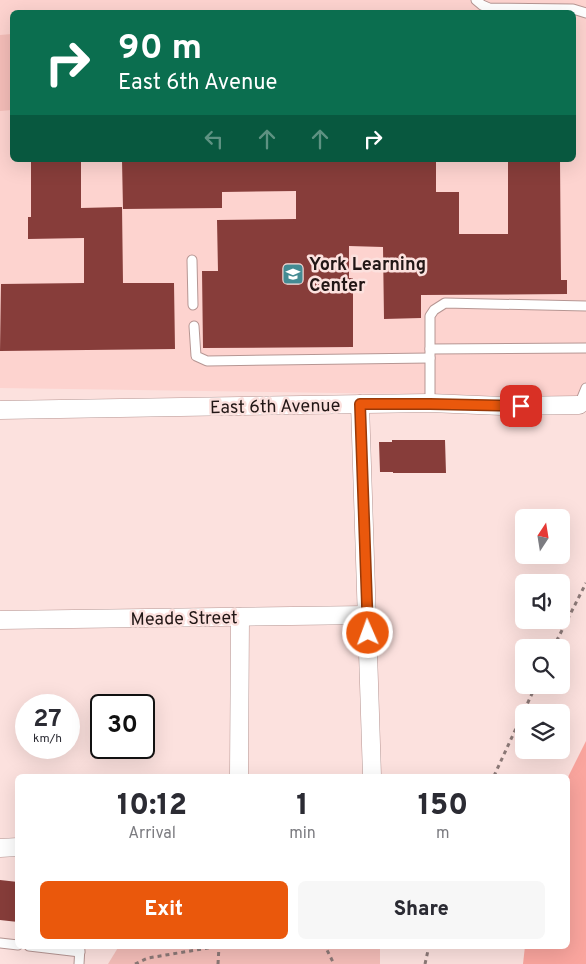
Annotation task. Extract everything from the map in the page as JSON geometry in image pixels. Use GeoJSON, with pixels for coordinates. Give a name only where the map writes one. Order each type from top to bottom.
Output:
{"type":"FeatureCollection","features":[{"type":"Feature","properties":{"kind":"street","name":"East 6th Avenue"},"geometry":{"type":"LineString","coordinates":[[0,410],[360,404],[579,405]]}},
{"type":"Feature","properties":{"kind":"street"},"geometry":{"type":"LineString","coordinates":[[360,404],[372,774]]}},
{"type":"Feature","properties":{"kind":"street","name":"Meade Street"},"geometry":{"type":"LineString","coordinates":[[0,620],[367,615]]}},
{"type":"Feature","properties":{"kind":"street"},"geometry":{"type":"LineString","coordinates":[[239,774],[240,617]]}},
{"type":"Feature","properties":{"kind":"street"},"geometry":{"type":"LineString","coordinates":[[0,848],[15,846]]}},
{"type":"Feature","properties":{"kind":"lane"},"geometry":{"type":"LineString","coordinates":[[476,0],[488,8],[573,9],[586,13]]}},
{"type":"Feature","properties":{"kind":"lane"},"geometry":{"type":"LineString","coordinates":[[192,260],[193,306]]}},
{"type":"Feature","properties":{"kind":"lane"},"geometry":{"type":"LineString","coordinates":[[430,404],[430,316],[434,310],[445,303],[586,306]]}},
{"type":"Feature","properties":{"kind":"lane"},"geometry":{"type":"LineString","coordinates":[[194,326],[196,356],[207,361],[586,348]]}},
{"type":"Feature","properties":{"kind":"lane"},"geometry":{"type":"LineString","coordinates":[[579,405],[586,388]]}},
{"type":"Feature","properties":{"kind":"lane"},"geometry":{"type":"LineString","coordinates":[[0,943],[15,945]]}},
{"type":"Feature","properties":{"kind":"lane"},"geometry":{"type":"LineString","coordinates":[[78,964],[80,949]]}},
{"type":"Feature","properties":{"kind":"path"},"geometry":{"type":"LineString","coordinates":[[558,639],[586,584]]}},
{"type":"Feature","properties":{"kind":"path"},"geometry":{"type":"LineString","coordinates":[[495,774],[532,694]]}},
{"type":"Feature","properties":{"kind":"path"},"geometry":{"type":"LineString","coordinates":[[136,964],[148,958],[202,949]]}},
{"type":"Feature","properties":{"kind":"path"},"geometry":{"type":"LineString","coordinates":[[218,964],[220,949]]}},
{"type":"Feature","properties":{"kind":"path"},"geometry":{"type":"LineString","coordinates":[[326,949],[334,964]]}},
{"type":"Feature","properties":{"kind":"path"},"geometry":{"type":"LineString","coordinates":[[425,964],[428,949]]}},
{"type":"Feature","properties":{"kind":"shaded area","name":"York Learning Center"},"geometry":{"type":"Polygon","coordinates":[[[0,0],[586,0],[586,403],[406,394],[0,388],[0,0]]]}},
{"type":"Feature","properties":{"kind":"shaded area"},"geometry":{"type":"Polygon","coordinates":[[[10,34],[10,110],[0,111],[0,35],[10,34]]]}},
{"type":"Feature","properties":{"kind":"shaded area"},"geometry":{"type":"Polygon","coordinates":[[[586,741],[586,964],[523,964],[525,949],[570,949],[570,774],[586,741]]]}},
{"type":"Feature","properties":{"kind":"shaded area"},"geometry":{"type":"Polygon","coordinates":[[[117,949],[380,949],[380,964],[108,964],[117,949]]]}},
{"type":"Feature","properties":{"kind":"building"},"geometry":{"type":"Polygon","coordinates":[[[31,162],[81,162],[81,208],[122,207],[123,283],[174,283],[175,349],[0,351],[1,284],[84,283],[84,238],[28,239],[28,217],[31,217],[31,162]]]}},
{"type":"Feature","properties":{"kind":"building"},"geometry":{"type":"Polygon","coordinates":[[[122,162],[436,162],[436,192],[459,192],[459,234],[508,234],[508,162],[560,162],[561,280],[567,280],[567,294],[421,295],[421,318],[384,319],[383,247],[349,246],[349,278],[353,278],[353,347],[203,348],[202,271],[218,271],[217,220],[296,219],[296,191],[222,192],[222,208],[123,209],[122,162]]]}},
{"type":"Feature","properties":{"kind":"building"},"geometry":{"type":"Polygon","coordinates":[[[392,440],[445,440],[446,473],[380,472],[379,442],[392,442],[392,440]]]}},
{"type":"Feature","properties":{"kind":"building"},"geometry":{"type":"Polygon","coordinates":[[[0,880],[15,882],[15,922],[0,920],[0,880]]]}},
{"type":"Feature","properties":{"kind":"place","name":"York Learning Center"},"geometry":{"type":"Point","coordinates":[293,274]}},
{"type":"Feature","properties":{"kind":"route"},"geometry":{"type":"LineString","coordinates":[[368,633],[360,404],[521,406]]}}]}
